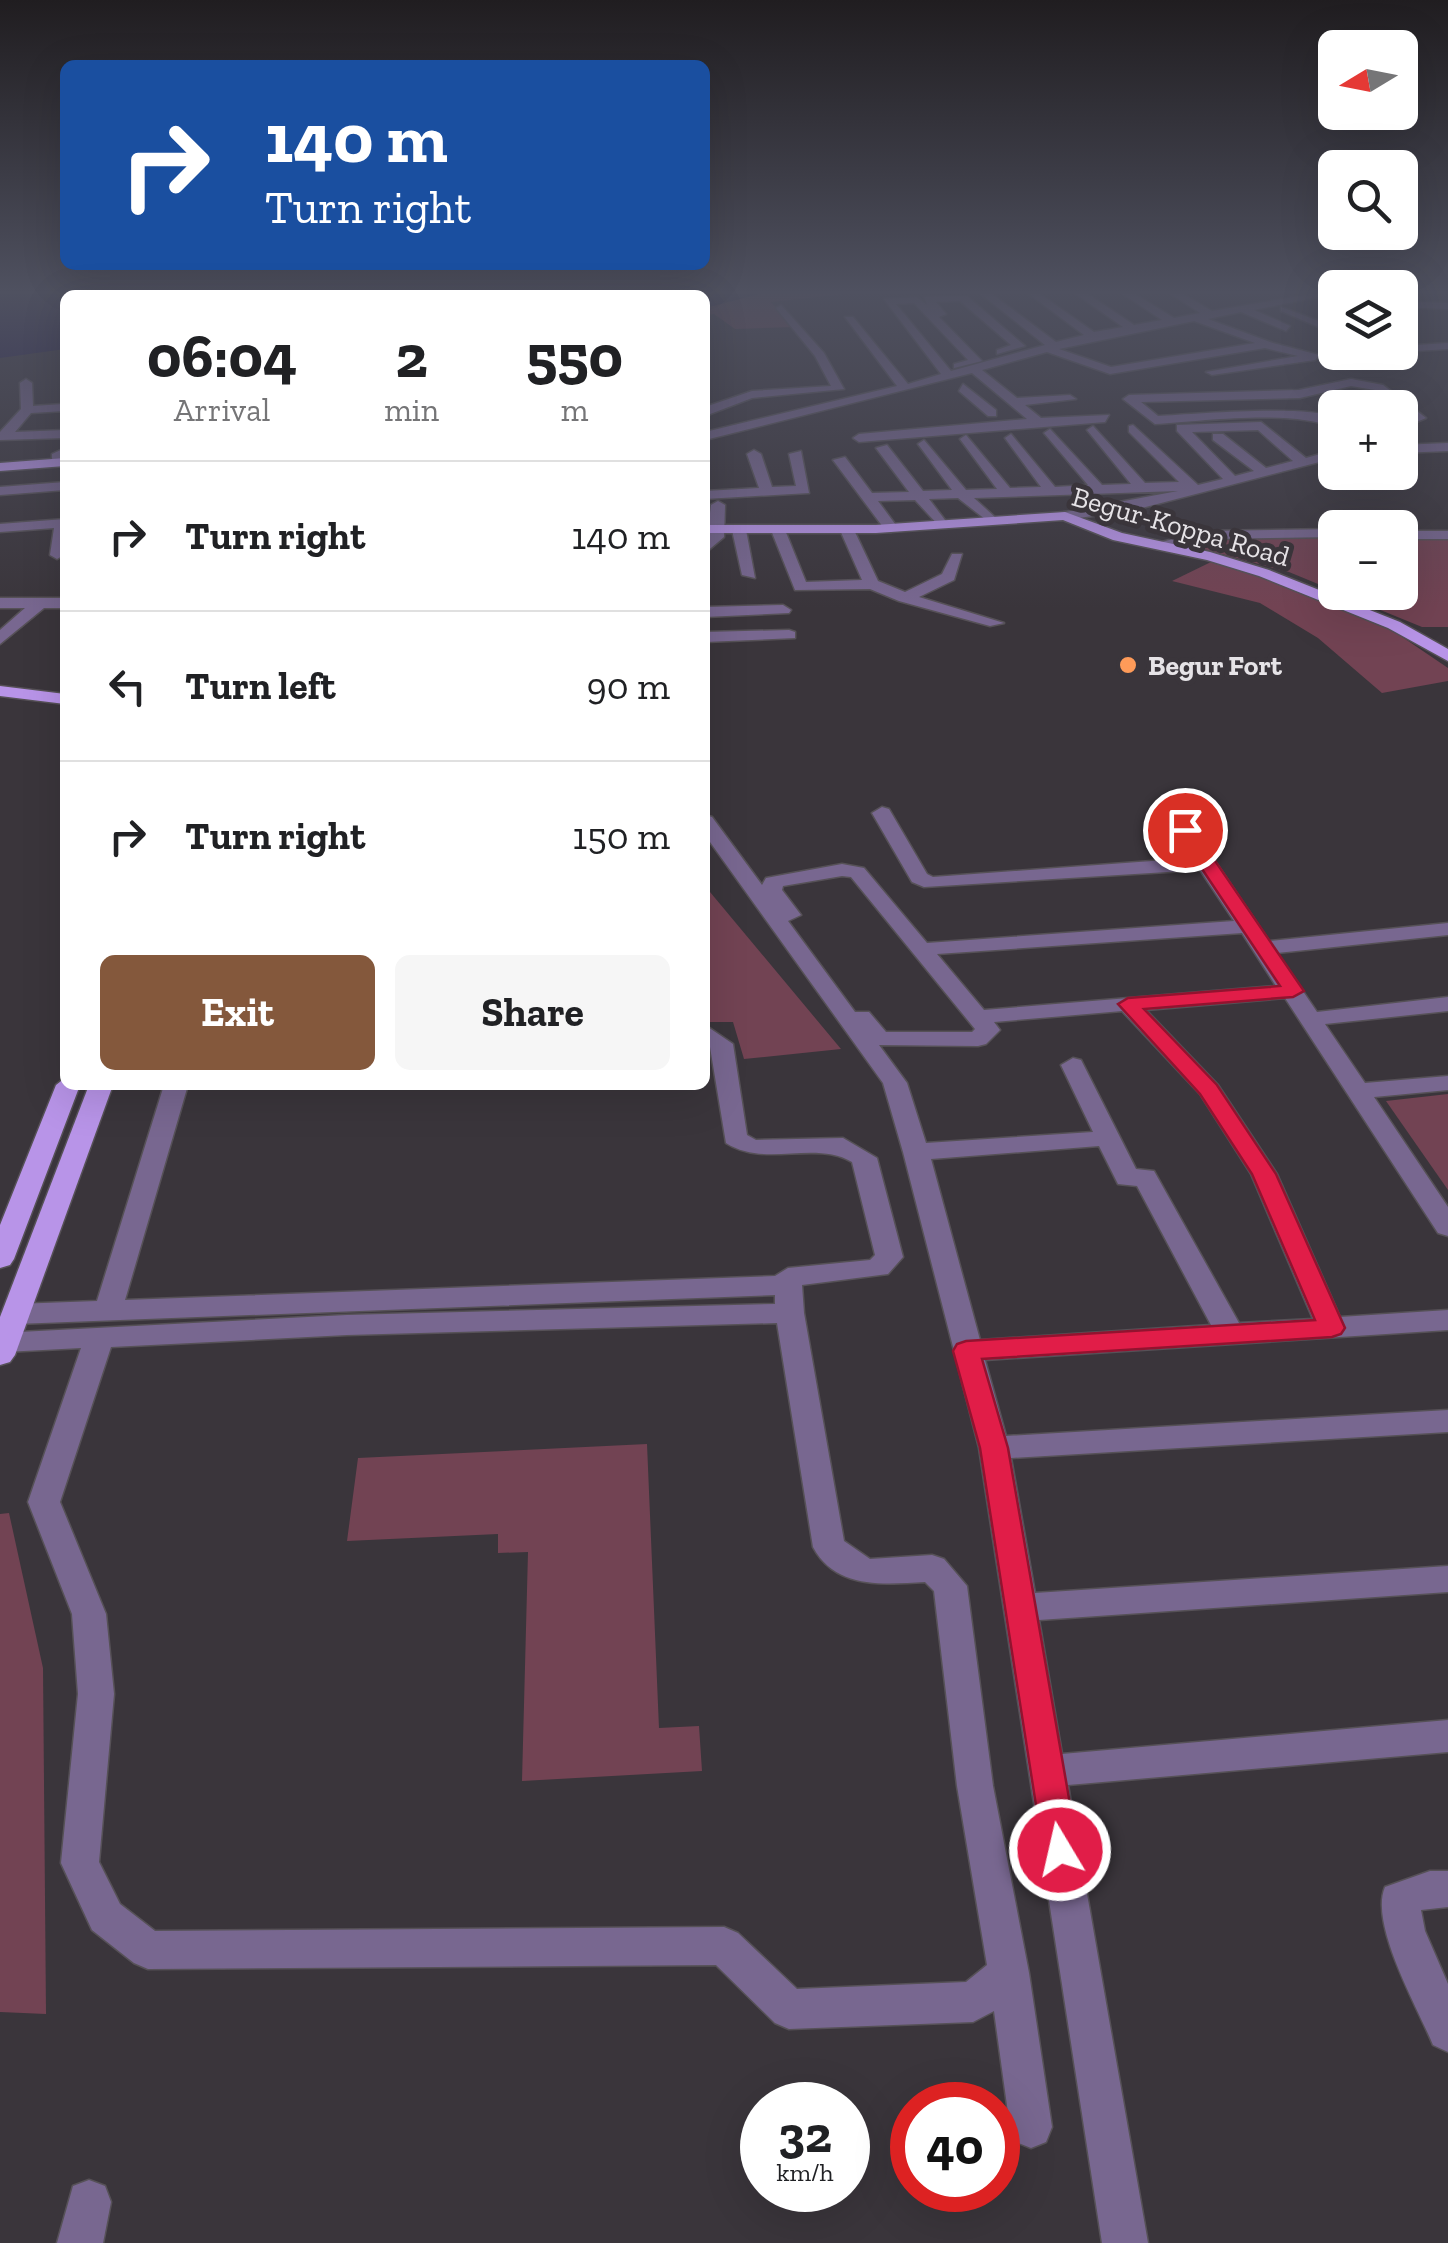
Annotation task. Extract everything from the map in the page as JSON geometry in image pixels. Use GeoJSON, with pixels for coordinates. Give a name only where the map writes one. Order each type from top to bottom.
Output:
{"type":"FeatureCollection","features":[{"type":"Feature","properties":{"kind":"main road"},"geometry":{"type":"LineString","coordinates":[[0,467],[60,457]]}},
{"type":"Feature","properties":{"kind":"main road"},"geometry":{"type":"LineString","coordinates":[[27,465],[37,474],[60,481]]}},
{"type":"Feature","properties":{"kind":"main road","name":"Begur-Koppa Road"},"geometry":{"type":"LineString","coordinates":[[712,530],[847,530],[1065,516],[1118,537],[1276,578],[1394,624],[1446,654]]}},
{"type":"Feature","properties":{"kind":"main road"},"geometry":{"type":"LineString","coordinates":[[0,690],[60,698]]}},
{"type":"Feature","properties":{"kind":"main road"},"geometry":{"type":"LineString","coordinates":[[0,703],[60,710]]}},
{"type":"Feature","properties":{"kind":"main road"},"geometry":{"type":"LineString","coordinates":[[0,1259],[66,1090]]}},
{"type":"Feature","properties":{"kind":"main road"},"geometry":{"type":"LineString","coordinates":[[2,1348],[99,1090]]}},
{"type":"Feature","properties":{"kind":"main road"},"geometry":{"type":"LineString","coordinates":[[23,1203],[59,1200]]}},
{"type":"Feature","properties":{"kind":"street"},"geometry":{"type":"LineString","coordinates":[[2,436],[24,414],[25,399]]}},
{"type":"Feature","properties":{"kind":"street"},"geometry":{"type":"LineString","coordinates":[[710,409],[737,399]]}},
{"type":"Feature","properties":{"kind":"street"},"geometry":{"type":"LineString","coordinates":[[710,435],[861,399]]}},
{"type":"Feature","properties":{"kind":"street"},"geometry":{"type":"LineString","coordinates":[[975,399],[992,414]]}},
{"type":"Feature","properties":{"kind":"street"},"geometry":{"type":"LineString","coordinates":[[1012,399],[1038,422]]}},
{"type":"Feature","properties":{"kind":"street"},"geometry":{"type":"LineString","coordinates":[[1016,402],[1070,399]]}},
{"type":"Feature","properties":{"kind":"street"},"geometry":{"type":"LineString","coordinates":[[1130,399],[1154,420],[1239,415],[1318,419]]}},
{"type":"Feature","properties":{"kind":"street"},"geometry":{"type":"LineString","coordinates":[[1234,399],[1242,407],[1239,415]]}},
{"type":"Feature","properties":{"kind":"street"},"geometry":{"type":"LineString","coordinates":[[24,414],[60,413]]}},
{"type":"Feature","properties":{"kind":"street"},"geometry":{"type":"LineString","coordinates":[[859,438],[1105,418]]}},
{"type":"Feature","properties":{"kind":"street"},"geometry":{"type":"LineString","coordinates":[[886,424],[899,434]]}},
{"type":"Feature","properties":{"kind":"street"},"geometry":{"type":"LineString","coordinates":[[1233,481],[1181,428],[1261,426],[1304,462]]}},
{"type":"Feature","properties":{"kind":"street"},"geometry":{"type":"LineString","coordinates":[[1264,429],[1318,428]]}},
{"type":"Feature","properties":{"kind":"street"},"geometry":{"type":"LineString","coordinates":[[1133,429],[1194,488]]}},
{"type":"Feature","properties":{"kind":"street"},"geometry":{"type":"LineString","coordinates":[[1093,430],[1142,488]]}},
{"type":"Feature","properties":{"kind":"street"},"geometry":{"type":"LineString","coordinates":[[2,436],[60,434]]}},
{"type":"Feature","properties":{"kind":"street"},"geometry":{"type":"LineString","coordinates":[[1050,434],[1098,489]]}},
{"type":"Feature","properties":{"kind":"street"},"geometry":{"type":"LineString","coordinates":[[1218,437],[1265,473]]}},
{"type":"Feature","properties":{"kind":"street"},"geometry":{"type":"LineString","coordinates":[[1011,438],[1051,491]]}},
{"type":"Feature","properties":{"kind":"street"},"geometry":{"type":"LineString","coordinates":[[966,439],[1038,516]]}},
{"type":"Feature","properties":{"kind":"street"},"geometry":{"type":"LineString","coordinates":[[924,444],[962,494],[990,519]]}},
{"type":"Feature","properties":{"kind":"street"},"geometry":{"type":"LineString","coordinates":[[882,448],[941,524]]}},
{"type":"Feature","properties":{"kind":"street"},"geometry":{"type":"LineString","coordinates":[[1418,449],[1448,448]]}},
{"type":"Feature","properties":{"kind":"street"},"geometry":{"type":"LineString","coordinates":[[754,454],[767,492]]}},
{"type":"Feature","properties":{"kind":"street"},"geometry":{"type":"LineString","coordinates":[[710,495],[805,489],[796,454]]}},
{"type":"Feature","properties":{"kind":"street"},"geometry":{"type":"LineString","coordinates":[[1065,516],[1233,481],[1318,458]]}},
{"type":"Feature","properties":{"kind":"street"},"geometry":{"type":"LineString","coordinates":[[840,460],[890,528]]}},
{"type":"Feature","properties":{"kind":"street"},"geometry":{"type":"LineString","coordinates":[[0,491],[60,483]]}},
{"type":"Feature","properties":{"kind":"street"},"geometry":{"type":"LineString","coordinates":[[30,488],[31,526]]}},
{"type":"Feature","properties":{"kind":"street"},"geometry":{"type":"LineString","coordinates":[[870,498],[1194,488]]}},
{"type":"Feature","properties":{"kind":"street"},"geometry":{"type":"LineString","coordinates":[[1070,490],[1094,512]]}},
{"type":"Feature","properties":{"kind":"street"},"geometry":{"type":"LineString","coordinates":[[712,530],[722,494]]}},
{"type":"Feature","properties":{"kind":"street"},"geometry":{"type":"LineString","coordinates":[[0,528],[60,523]]}},
{"type":"Feature","properties":{"kind":"street"},"geometry":{"type":"LineString","coordinates":[[738,530],[750,574]]}},
{"type":"Feature","properties":{"kind":"street"},"geometry":{"type":"LineString","coordinates":[[778,530],[800,587],[872,584],[905,598],[996,623]]}},
{"type":"Feature","properties":{"kind":"street"},"geometry":{"type":"LineString","coordinates":[[847,530],[872,584]]}},
{"type":"Feature","properties":{"kind":"street"},"geometry":{"type":"LineString","coordinates":[[1158,545],[1205,534],[1318,534]]}},
{"type":"Feature","properties":{"kind":"street"},"geometry":{"type":"LineString","coordinates":[[1418,534],[1448,535]]}},
{"type":"Feature","properties":{"kind":"street"},"geometry":{"type":"LineString","coordinates":[[905,598],[948,577],[957,557]]}},
{"type":"Feature","properties":{"kind":"street"},"geometry":{"type":"LineString","coordinates":[[0,603],[60,603]]}},
{"type":"Feature","properties":{"kind":"street"},"geometry":{"type":"LineString","coordinates":[[0,639],[40,603]]}},
{"type":"Feature","properties":{"kind":"street"},"geometry":{"type":"LineString","coordinates":[[710,612],[782,607],[790,640],[710,637]]}},
{"type":"Feature","properties":{"kind":"street"},"geometry":{"type":"LineString","coordinates":[[882,813],[920,878],[931,883],[1206,863]]}},
{"type":"Feature","properties":{"kind":"street"},"geometry":{"type":"LineString","coordinates":[[710,827],[806,951],[876,1036],[978,1039],[988,1030],[856,872],[842,870],[773,882],[772,890],[806,951],[896,1083],[994,1448],[1125,2243]]}},
{"type":"Feature","properties":{"kind":"street"},"geometry":{"type":"LineString","coordinates":[[1185,830],[1448,1228]]}},
{"type":"Feature","properties":{"kind":"street"},"geometry":{"type":"LineString","coordinates":[[934,948],[1249,926]]}},
{"type":"Feature","properties":{"kind":"street"},"geometry":{"type":"LineString","coordinates":[[1266,948],[1448,929]]}},
{"type":"Feature","properties":{"kind":"street"},"geometry":{"type":"LineString","coordinates":[[992,1014],[1293,991]]}},
{"type":"Feature","properties":{"kind":"street"},"geometry":{"type":"LineString","coordinates":[[1128,1004],[1209,1090],[1264,1174],[1332,1328]]}},
{"type":"Feature","properties":{"kind":"street"},"geometry":{"type":"LineString","coordinates":[[1312,1019],[1448,1004]]}},
{"type":"Feature","properties":{"kind":"street"},"geometry":{"type":"LineString","coordinates":[[710,1036],[721,1044],[735,1138],[742,1145],[843,1146],[864,1158],[889,1257],[878,1268],[788,1277],[830,1548],[864,1572],[932,1568],[950,1586],[975,1786],[1009,1972],[1030,2126]]}},
{"type":"Feature","properties":{"kind":"street"},"geometry":{"type":"LineString","coordinates":[[1074,1065],[1127,1178],[1144,1176],[1231,1334]]}},
{"type":"Feature","properties":{"kind":"street"},"geometry":{"type":"LineString","coordinates":[[1359,1091],[1448,1083]]}},
{"type":"Feature","properties":{"kind":"street"},"geometry":{"type":"LineString","coordinates":[[174,1090],[44,1502],[88,1614],[96,1694],[80,1863],[106,1918],[148,1950],[724,1946],[788,2009],[973,2002],[1009,1972]]}},
{"type":"Feature","properties":{"kind":"street"},"geometry":{"type":"LineString","coordinates":[[916,1152],[1094,1140]]}},
{"type":"Feature","properties":{"kind":"street"},"geometry":{"type":"LineString","coordinates":[[16,1314],[103,1324],[789,1299]]}},
{"type":"Feature","properties":{"kind":"street"},"geometry":{"type":"LineString","coordinates":[[966,1351],[1448,1320]]}},
{"type":"Feature","properties":{"kind":"street"},"geometry":{"type":"LineString","coordinates":[[2,1348],[103,1324]]}},
{"type":"Feature","properties":{"kind":"street"},"geometry":{"type":"LineString","coordinates":[[994,1448],[1448,1421]]}},
{"type":"Feature","properties":{"kind":"street"},"geometry":{"type":"LineString","coordinates":[[1020,1608],[1448,1579]]}},
{"type":"Feature","properties":{"kind":"street"},"geometry":{"type":"LineString","coordinates":[[1047,1771],[1448,1736]]}},
{"type":"Feature","properties":{"kind":"street"},"geometry":{"type":"LineString","coordinates":[[1448,1889],[1430,1889],[1399,1900],[1405,1932],[1448,2031]]}},
{"type":"Feature","properties":{"kind":"shaded area"},"geometry":{"type":"Polygon","coordinates":[[[1223,537],[1318,537],[1318,584],[1289,572],[1185,544],[1223,537]]]}},
{"type":"Feature","properties":{"kind":"shaded area"},"geometry":{"type":"Polygon","coordinates":[[[1418,538],[1448,539],[1448,627],[1422,627],[1380,610],[1418,610],[1418,538]]]}},
{"type":"Feature","properties":{"kind":"shaded area"},"geometry":{"type":"Polygon","coordinates":[[[1211,562],[1261,577],[1318,600],[1318,610],[1344,610],[1389,628],[1448,668],[1448,681],[1382,693],[1318,638],[1260,603],[1172,581],[1211,562]]]}},
{"type":"Feature","properties":{"kind":"shaded area"},"geometry":{"type":"Polygon","coordinates":[[[710,892],[841,1049],[744,1059],[733,1022],[710,1022],[710,892]]]}},
{"type":"Feature","properties":{"kind":"shaded area"},"geometry":{"type":"Polygon","coordinates":[[[1448,1094],[1448,1190],[1386,1101],[1448,1094]]]}},
{"type":"Feature","properties":{"kind":"shaded area"},"geometry":{"type":"Polygon","coordinates":[[[647,1444],[659,1728],[699,1726],[702,1771],[522,1781],[528,1552],[498,1553],[498,1534],[347,1541],[358,1458],[647,1444]]]}},
{"type":"Feature","properties":{"kind":"shaded area"},"geometry":{"type":"Polygon","coordinates":[[[9,1513],[43,1668],[46,2014],[0,2012],[0,1514],[9,1513]]]}},
{"type":"Feature","properties":{"kind":"place","name":"Begur Fort"},"geometry":{"type":"Point","coordinates":[1128,665]}},
{"type":"Feature","properties":{"kind":"route"},"geometry":{"type":"LineString","coordinates":[[1060,1850],[994,1448],[966,1351],[1332,1328],[1264,1174],[1209,1090],[1128,1004],[1293,991],[1185,830]]}}]}
